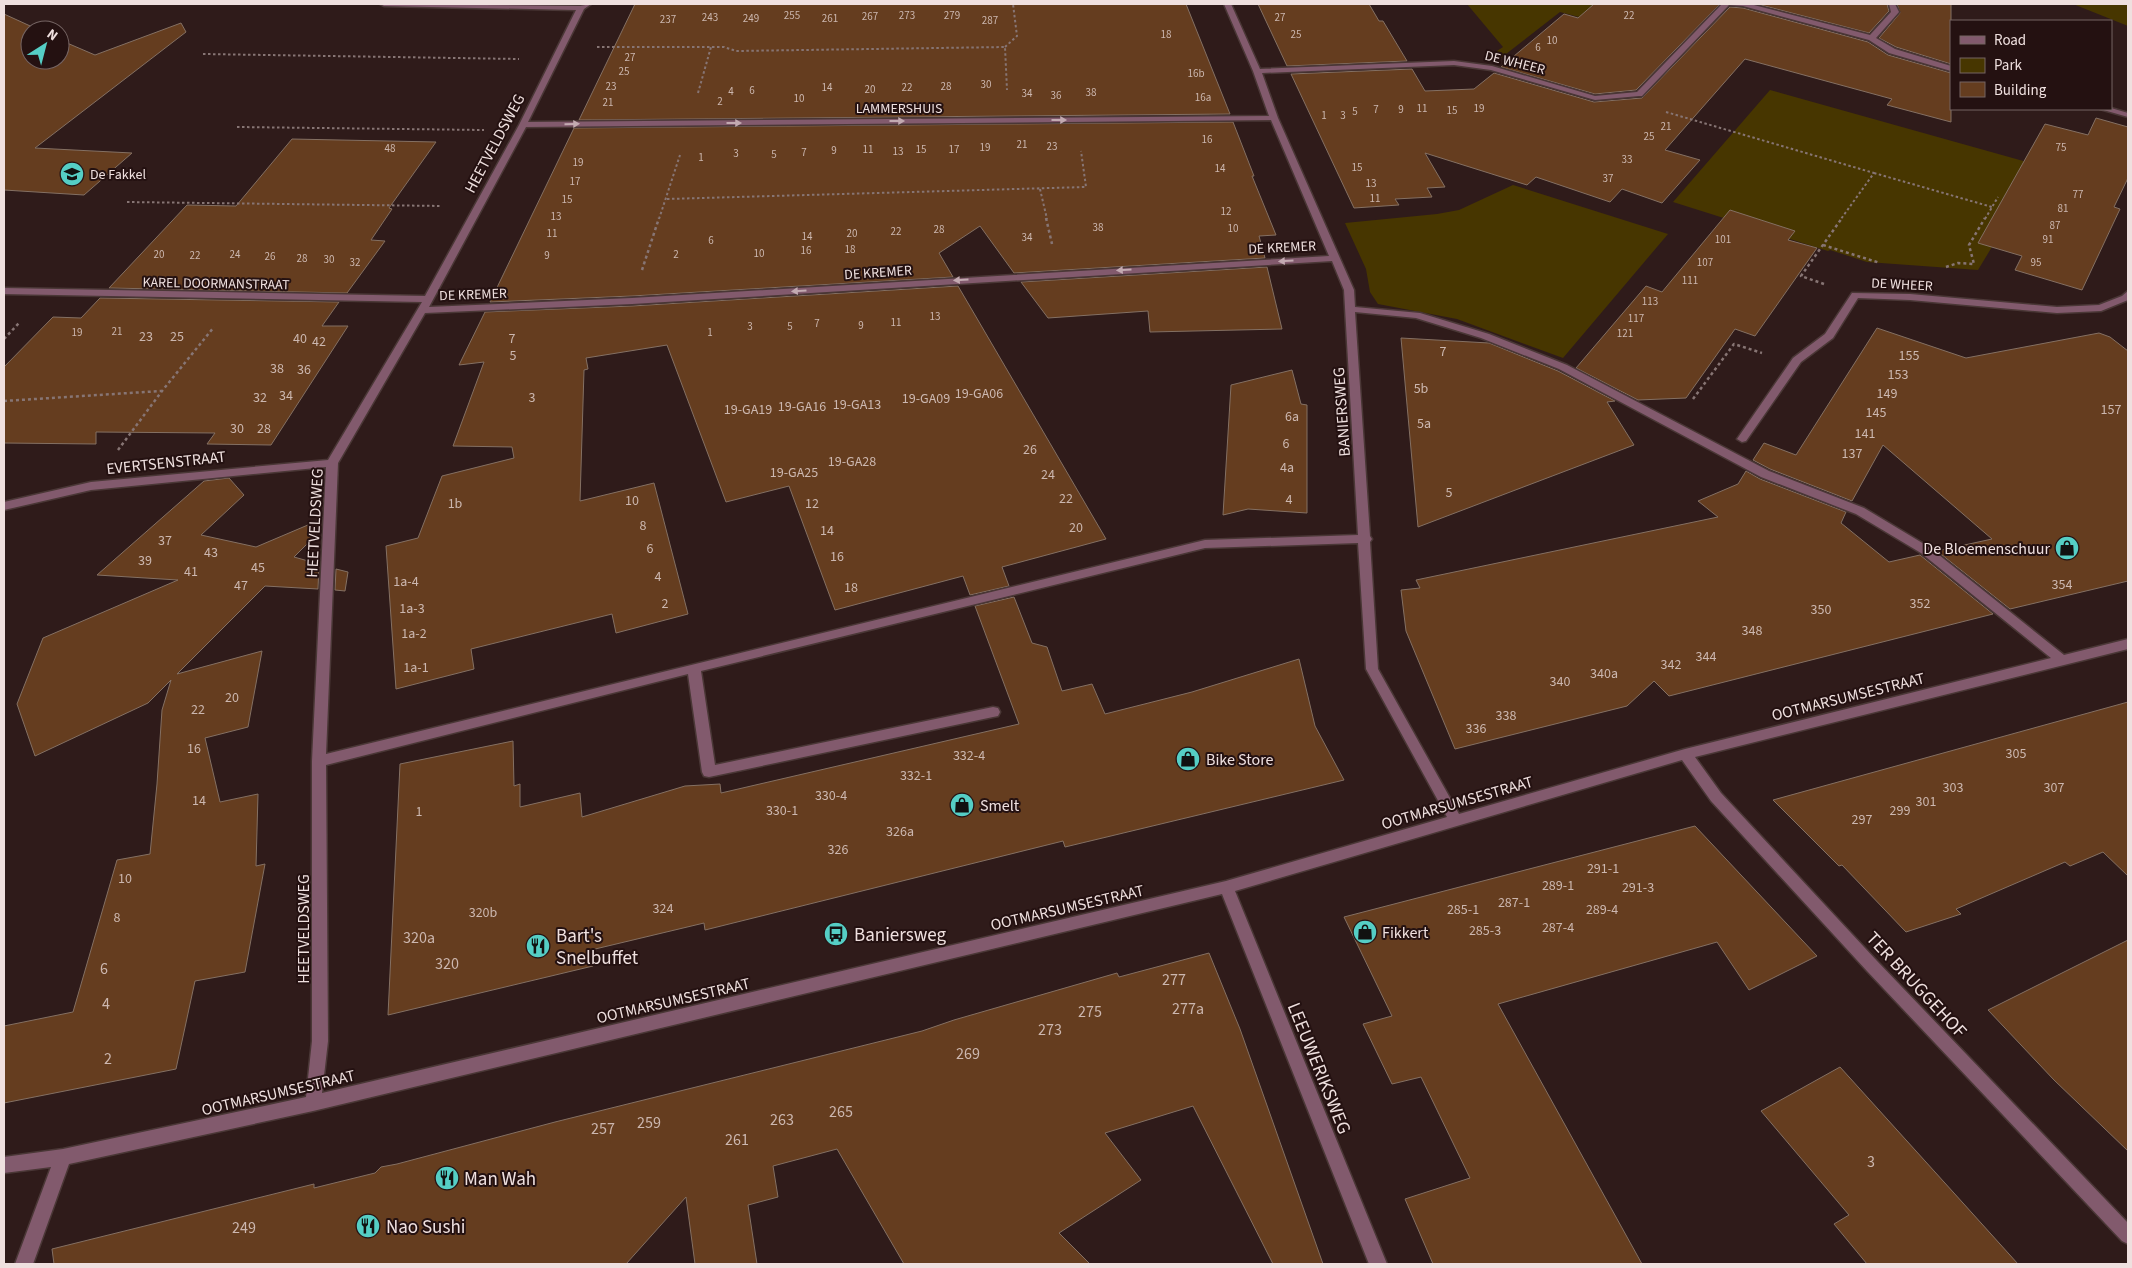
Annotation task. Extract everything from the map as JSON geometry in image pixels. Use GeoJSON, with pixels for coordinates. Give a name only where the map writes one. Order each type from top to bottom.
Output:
{"type":"FeatureCollection","features":[{"type":"Feature","properties":{"kind":"street","name":"HEETVELDSWEG"},"geometry":{"type":"LineString","coordinates":[[313,1103],[320,1041],[319,761],[332,463],[424,305],[521,128],[584,6],[384,4]]}},
{"type":"Feature","properties":{"kind":"street","name":"BANIERSWEG"},"geometry":{"type":"LineString","coordinates":[[1228,4],[1257,71],[1274,118],[1349,290],[1366,539],[1372,669],[1456,821]]}},
{"type":"Feature","properties":{"kind":"street","name":"DE WHEER"},"geometry":{"type":"LineString","coordinates":[[1257,71],[1454,63],[1492,68],[1595,98],[1639,94],[1726,4]]}},
{"type":"Feature","properties":{"kind":"street"},"geometry":{"type":"LineString","coordinates":[[1732,4],[1743,4],[1872,38],[1892,51],[1950,69]]}},
{"type":"Feature","properties":{"kind":"street"},"geometry":{"type":"LineString","coordinates":[[1872,38],[1895,12],[1892,4]]}},
{"type":"Feature","properties":{"kind":"street"},"geometry":{"type":"LineString","coordinates":[[2108,110],[2128,115]]}},
{"type":"Feature","properties":{"kind":"street","name":"LAMMERSHUIS"},"geometry":{"type":"LineString","coordinates":[[521,128],[689,123],[1274,118]]}},
{"type":"Feature","properties":{"kind":"street","name":"DE KREMER"},"geometry":{"type":"LineString","coordinates":[[424,305],[632,301],[1334,258]]}},
{"type":"Feature","properties":{"kind":"street","name":"KAREL DOORMANSTRAAT"},"geometry":{"type":"LineString","coordinates":[[4,291],[238,297],[424,305]]}},
{"type":"Feature","properties":{"kind":"street","name":"DE WHEER"},"geometry":{"type":"LineString","coordinates":[[1742,439],[1793,364],[1829,336],[1855,295],[1930,299],[2057,310],[2101,308],[2125,298],[2128,294]]}},
{"type":"Feature","properties":{"kind":"street"},"geometry":{"type":"LineString","coordinates":[[1350,309],[1418,316],[1485,336],[1563,367],[1765,474],[1860,511],[1925,550],[2061,660]]}},
{"type":"Feature","properties":{"kind":"street","name":"EVERTSENSTRAAT"},"geometry":{"type":"LineString","coordinates":[[4,506],[91,486],[332,463]]}},
{"type":"Feature","properties":{"kind":"street"},"geometry":{"type":"LineString","coordinates":[[319,761],[1205,544],[1366,539]]}},
{"type":"Feature","properties":{"kind":"street","name":"OOTMARSUMSESTRAAT"},"geometry":{"type":"LineString","coordinates":[[4,1166],[63,1158],[313,1103],[1226,887],[1684,754],[2128,644]]}},
{"type":"Feature","properties":{"kind":"street"},"geometry":{"type":"LineString","coordinates":[[694,668],[710,772],[993,712]]}},
{"type":"Feature","properties":{"kind":"street","name":"TER BRUGGEHOF"},"geometry":{"type":"LineString","coordinates":[[1684,754],[1716,797],[1872,966],[2128,1235]]}},
{"type":"Feature","properties":{"kind":"street","name":"LEEUWERIKSWEG"},"geometry":{"type":"LineString","coordinates":[[1226,887],[1378,1264]]}},
{"type":"Feature","properties":{"kind":"street"},"geometry":{"type":"LineString","coordinates":[[24,1264],[63,1158]]}},
{"type":"Feature","properties":{"kind":"path"},"geometry":{"type":"LineString","coordinates":[[203,54],[524,59],[560,52],[711,47],[724,47],[736,51],[1004,47],[1017,36],[1013,4]]}},
{"type":"Feature","properties":{"kind":"path"},"geometry":{"type":"LineString","coordinates":[[632,301],[667,199],[711,47]]}},
{"type":"Feature","properties":{"kind":"path"},"geometry":{"type":"LineString","coordinates":[[1004,47],[1010,120]]}},
{"type":"Feature","properties":{"kind":"path"},"geometry":{"type":"LineString","coordinates":[[1613,96],[1992,207]]}},
{"type":"Feature","properties":{"kind":"path"},"geometry":{"type":"LineString","coordinates":[[667,199],[1086,187],[1077,120]]}},
{"type":"Feature","properties":{"kind":"path"},"geometry":{"type":"LineString","coordinates":[[238,127],[521,128]]}},
{"type":"Feature","properties":{"kind":"path"},"geometry":{"type":"LineString","coordinates":[[1855,295],[1801,276],[1874,173]]}},
{"type":"Feature","properties":{"kind":"path"},"geometry":{"type":"LineString","coordinates":[[1040,189],[1059,274]]}},
{"type":"Feature","properties":{"kind":"path"},"geometry":{"type":"LineString","coordinates":[[1942,269],[1958,263],[1974,264],[1969,245],[1998,197]]}},
{"type":"Feature","properties":{"kind":"path"},"geometry":{"type":"LineString","coordinates":[[127,202],[478,207]]}},
{"type":"Feature","properties":{"kind":"path"},"geometry":{"type":"LineString","coordinates":[[1823,245],[1889,266]]}},
{"type":"Feature","properties":{"kind":"path"},"geometry":{"type":"LineString","coordinates":[[91,486],[162,391],[238,297]]}},
{"type":"Feature","properties":{"kind":"path"},"geometry":{"type":"LineString","coordinates":[[1674,426],[1734,344],[1793,364]]}},
{"type":"Feature","properties":{"kind":"path"},"geometry":{"type":"LineString","coordinates":[[4,401],[162,391]]}},
{"type":"Feature","properties":{"kind":"green space"},"geometry":{"type":"Polygon","coordinates":[[[1467,4],[1595,4],[1579,17],[1560,12],[1497,61],[1488,57],[1503,47],[1467,4]]]}},
{"type":"Feature","properties":{"kind":"green space"},"geometry":{"type":"Polygon","coordinates":[[[2073,4],[2128,5],[2128,26],[2073,4]]]}},
{"type":"Feature","properties":{"kind":"green space"},"geometry":{"type":"Polygon","coordinates":[[[1770,90],[2041,166],[1978,270],[1867,262],[1673,202],[1770,90]]]}},
{"type":"Feature","properties":{"kind":"green space"},"geometry":{"type":"Polygon","coordinates":[[[1513,185],[1668,234],[1563,358],[1457,319],[1378,304],[1370,292],[1366,269],[1345,223],[1459,210],[1513,185]]]}},
{"type":"Feature","properties":{"kind":"building"},"geometry":{"type":"Polygon","coordinates":[[[635,4],[1186,4],[1230,114],[579,120],[635,4]]]}},
{"type":"Feature","properties":{"kind":"building"},"geometry":{"type":"Polygon","coordinates":[[[1258,4],[1369,4],[1379,21],[1383,21],[1407,61],[1287,66],[1258,4]]]}},
{"type":"Feature","properties":{"kind":"building"},"geometry":{"type":"Polygon","coordinates":[[[1594,4],[1720,4],[1636,90],[1595,94],[1501,67],[1564,14],[1578,18],[1594,4]]]}},
{"type":"Feature","properties":{"kind":"building"},"geometry":{"type":"Polygon","coordinates":[[[1757,4],[1887,4],[1889,11],[1869,33],[1757,4]]]}},
{"type":"Feature","properties":{"kind":"building"},"geometry":{"type":"Polygon","coordinates":[[[1897,4],[1951,4],[1950,64],[1896,47],[1879,38],[1900,13],[1897,4]]]}},
{"type":"Feature","properties":{"kind":"building"},"geometry":{"type":"Polygon","coordinates":[[[1730,7],[1743,8],[1868,42],[1888,55],[1950,73],[1951,122],[1887,105],[1892,99],[1745,59],[1665,150],[1700,160],[1662,203],[1622,189],[1610,202],[1536,177],[1527,185],[1425,153],[1445,187],[1427,188],[1432,197],[1395,199],[1399,205],[1354,208],[1291,74],[1412,69],[1425,91],[1474,89],[1494,73],[1594,102],[1642,98],[1730,7]]]}},
{"type":"Feature","properties":{"kind":"building"},"geometry":{"type":"Polygon","coordinates":[[[4,14],[20,21],[20,70],[70,70],[70,44],[95,55],[181,23],[186,32],[35,148],[132,153],[84,195],[4,190],[4,14]]]}},
{"type":"Feature","properties":{"kind":"building"},"geometry":{"type":"Polygon","coordinates":[[[2096,118],[2128,127],[2128,178],[2114,207],[2120,209],[2082,290],[2015,270],[2022,256],[1978,243],[2045,124],[2088,135],[2096,118]]]}},
{"type":"Feature","properties":{"kind":"building"},"geometry":{"type":"Polygon","coordinates":[[[1233,122],[1276,235],[1259,236],[1265,258],[1014,273],[980,226],[939,253],[953,277],[632,296],[490,302],[574,128],[1233,122]]]}},
{"type":"Feature","properties":{"kind":"building"},"geometry":{"type":"Polygon","coordinates":[[[292,139],[436,142],[389,208],[392,209],[371,240],[385,241],[347,293],[109,288],[187,205],[236,206],[292,139]]]}},
{"type":"Feature","properties":{"kind":"building"},"geometry":{"type":"Polygon","coordinates":[[[1730,210],[1795,231],[1788,240],[1817,248],[1755,336],[1735,329],[1686,398],[1638,400],[1576,368],[1646,286],[1662,292],[1730,210]]]}},
{"type":"Feature","properties":{"kind":"building"},"geometry":{"type":"Polygon","coordinates":[[[1267,267],[1282,329],[1150,332],[1148,311],[1048,318],[1021,282],[1267,267]]]}},
{"type":"Feature","properties":{"kind":"building"},"geometry":{"type":"Polygon","coordinates":[[[958,286],[1106,539],[1002,567],[1009,586],[970,595],[963,576],[835,610],[789,486],[726,502],[667,345],[586,358],[588,369],[584,370],[580,501],[654,483],[688,614],[616,633],[612,614],[471,649],[474,669],[396,689],[386,546],[418,538],[442,476],[514,458],[512,447],[453,446],[484,362],[459,365],[485,312],[632,306],[958,286]]]}},
{"type":"Feature","properties":{"kind":"building"},"geometry":{"type":"Polygon","coordinates":[[[100,298],[339,302],[322,326],[348,326],[271,445],[207,444],[215,433],[96,432],[96,444],[4,443],[4,367],[53,317],[81,318],[100,298]]]}},
{"type":"Feature","properties":{"kind":"building"},"geometry":{"type":"Polygon","coordinates":[[[1877,328],[1966,358],[2099,333],[2110,337],[2128,351],[2128,581],[2010,609],[1937,551],[1992,539],[1883,445],[1852,501],[1770,469],[1753,460],[1764,443],[1796,455],[1877,328]]]}},
{"type":"Feature","properties":{"kind":"building"},"geometry":{"type":"Polygon","coordinates":[[[1401,338],[1489,343],[1558,371],[1615,401],[1607,402],[1634,445],[1418,527],[1401,338]]]}},
{"type":"Feature","properties":{"kind":"building"},"geometry":{"type":"Polygon","coordinates":[[[1292,370],[1301,404],[1307,405],[1307,513],[1248,509],[1223,515],[1231,385],[1292,370]]]}},
{"type":"Feature","properties":{"kind":"building"},"geometry":{"type":"Polygon","coordinates":[[[1746,471],[1760,479],[1846,512],[1841,523],[1889,562],[1920,555],[1993,614],[1669,696],[1654,681],[1627,706],[1455,749],[1406,631],[1401,590],[1420,588],[1416,580],[1718,517],[1698,501],[1738,484],[1746,471]]]}},
{"type":"Feature","properties":{"kind":"building"},"geometry":{"type":"Polygon","coordinates":[[[229,478],[244,495],[201,535],[256,547],[322,519],[321,530],[294,557],[319,564],[318,589],[265,586],[177,674],[262,651],[248,727],[205,738],[220,802],[258,794],[256,866],[265,864],[245,972],[195,981],[176,1069],[4,1103],[4,1026],[73,1012],[117,860],[150,854],[162,710],[171,680],[148,703],[35,756],[17,704],[43,638],[178,580],[97,575],[204,481],[229,478]]]}},
{"type":"Feature","properties":{"kind":"building"},"geometry":{"type":"Polygon","coordinates":[[[336,569],[348,572],[345,591],[335,590],[336,569]]]}},
{"type":"Feature","properties":{"kind":"building"},"geometry":{"type":"Polygon","coordinates":[[[1014,597],[1032,643],[1047,647],[1062,691],[1092,684],[1105,714],[1192,692],[1299,659],[1315,726],[1344,780],[1065,847],[1063,841],[705,930],[704,923],[591,950],[593,966],[388,1015],[400,764],[513,741],[514,786],[520,784],[520,807],[580,793],[582,817],[685,786],[720,784],[721,793],[1019,724],[975,606],[1014,597]]]}},
{"type":"Feature","properties":{"kind":"building"},"geometry":{"type":"Polygon","coordinates":[[[2128,702],[2128,876],[2103,852],[2070,866],[2065,862],[1956,909],[1961,914],[1906,932],[1842,865],[1839,866],[1773,800],[2128,702]]]}},
{"type":"Feature","properties":{"kind":"building"},"geometry":{"type":"Polygon","coordinates":[[[1695,826],[1817,956],[1749,990],[1717,942],[1498,1004],[1642,1264],[1433,1264],[1405,1199],[1470,1178],[1421,1077],[1392,1084],[1363,1024],[1392,1016],[1344,917],[1695,826]]]}},
{"type":"Feature","properties":{"kind":"building"},"geometry":{"type":"Polygon","coordinates":[[[2128,940],[2128,1151],[2054,1080],[1988,1010],[2128,940]]]}},
{"type":"Feature","properties":{"kind":"building"},"geometry":{"type":"Polygon","coordinates":[[[1209,953],[1240,1029],[1323,1264],[1273,1264],[1193,1106],[1105,1133],[1141,1180],[1059,1233],[1090,1264],[904,1264],[837,1149],[773,1166],[778,1197],[748,1205],[757,1264],[695,1264],[686,1197],[626,1264],[54,1264],[52,1249],[314,1184],[314,1188],[375,1173],[381,1167],[922,1031],[1117,973],[1119,977],[1209,953]]]}},
{"type":"Feature","properties":{"kind":"building"},"geometry":{"type":"Polygon","coordinates":[[[1840,1067],[2018,1264],[1867,1264],[1834,1224],[1849,1215],[1761,1111],[1840,1067]]]}},
{"type":"Feature","properties":{"kind":"place","name":"De Fakkel"},"geometry":{"type":"Point","coordinates":[72,174]}},
{"type":"Feature","properties":{"kind":"place","name":"De Bloemenschuur"},"geometry":{"type":"Point","coordinates":[2067,548]}},
{"type":"Feature","properties":{"kind":"place","name":"Bike Store"},"geometry":{"type":"Point","coordinates":[1188,759]}},
{"type":"Feature","properties":{"kind":"place","name":"Smelt"},"geometry":{"type":"Point","coordinates":[962,805]}},
{"type":"Feature","properties":{"kind":"place","name":"Fikkert"},"geometry":{"type":"Point","coordinates":[1365,932]}},
{"type":"Feature","properties":{"kind":"place","name":"Baniersweg"},"geometry":{"type":"Point","coordinates":[836,934]}},
{"type":"Feature","properties":{"kind":"place","name":"Bart's Snelbuffet"},"geometry":{"type":"Point","coordinates":[538,946]}},
{"type":"Feature","properties":{"kind":"place","name":"Man Wah"},"geometry":{"type":"Point","coordinates":[447,1178]}},
{"type":"Feature","properties":{"kind":"place","name":"Nao Sushi"},"geometry":{"type":"Point","coordinates":[368,1226]}}]}
